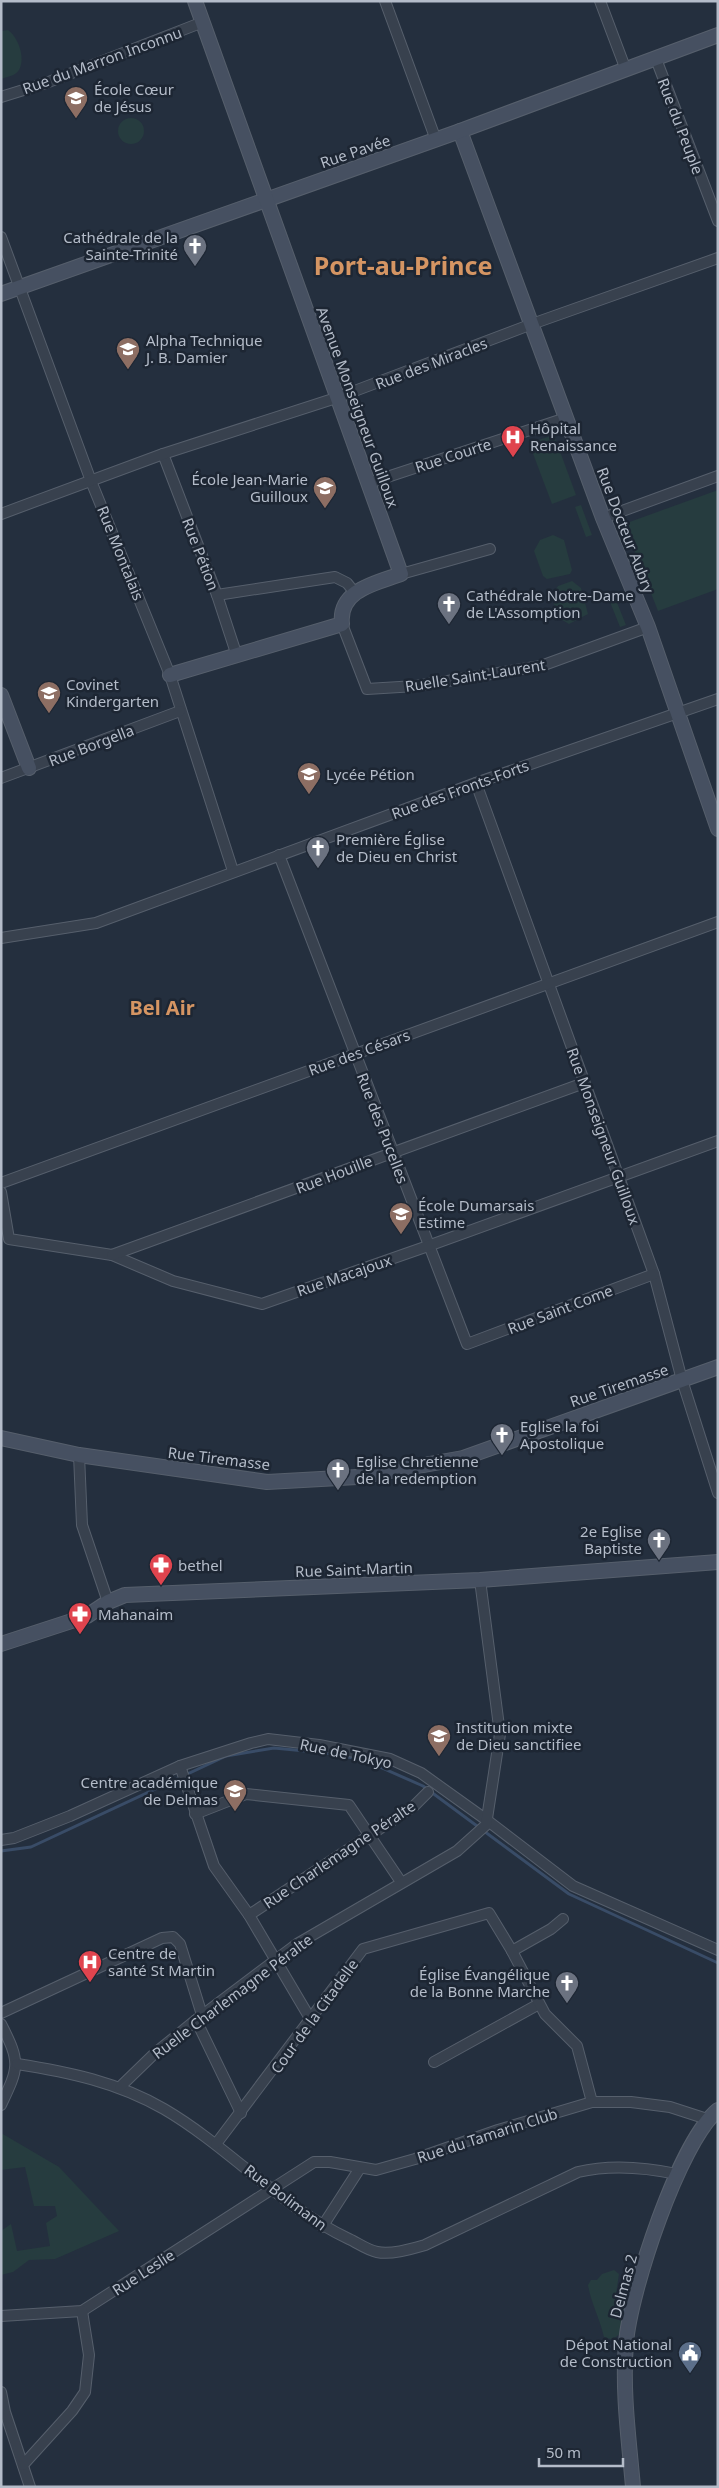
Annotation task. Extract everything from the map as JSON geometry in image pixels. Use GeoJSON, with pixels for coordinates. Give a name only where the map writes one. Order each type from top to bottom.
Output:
{"type":"FeatureCollection","features":[{"type":"Feature","properties":{"kind":"street","name":"Avenue Monseigneur Guilloux"},"geometry":{"type":"LineString","coordinates":[[195,1],[336,398],[369,483],[401,574]]}},
{"type":"Feature","properties":{"kind":"street"},"geometry":{"type":"LineString","coordinates":[[385,1],[436,140]]}},
{"type":"Feature","properties":{"kind":"street"},"geometry":{"type":"LineString","coordinates":[[600,1],[626,70]]}},
{"type":"Feature","properties":{"kind":"street","name":"Rue du Marron Inconnu"},"geometry":{"type":"LineString","coordinates":[[1,97],[46,83],[203,22]]}},
{"type":"Feature","properties":{"kind":"street","name":"Rue Pavée"},"geometry":{"type":"LineString","coordinates":[[1,294],[436,140],[718,35]]}},
{"type":"Feature","properties":{"kind":"street","name":"Rue du Peuple"},"geometry":{"type":"LineString","coordinates":[[656,59],[718,221]]}},
{"type":"Feature","properties":{"kind":"street","name":"Rue Docteur Aubry"},"geometry":{"type":"LineString","coordinates":[[460,131],[603,518],[648,627],[718,829]]}},
{"type":"Feature","properties":{"kind":"street","name":"Rue Montalais"},"geometry":{"type":"LineString","coordinates":[[1,237],[91,481],[170,675],[233,871]]}},
{"type":"Feature","properties":{"kind":"street","name":"Rue des Miracles"},"geometry":{"type":"LineString","coordinates":[[1,514],[163,454],[336,398],[532,324],[718,258]]}},
{"type":"Feature","properties":{"kind":"street","name":"Rue Courte"},"geometry":{"type":"LineString","coordinates":[[369,483],[566,418]]}},
{"type":"Feature","properties":{"kind":"street","name":"Rue Pétion"},"geometry":{"type":"LineString","coordinates":[[163,454],[217,595],[237,656]]}},
{"type":"Feature","properties":{"kind":"street"},"geometry":{"type":"LineString","coordinates":[[603,518],[718,476]]}},
{"type":"Feature","properties":{"kind":"street"},"geometry":{"type":"LineString","coordinates":[[170,675],[342,624],[343,608],[354,593],[401,574],[490,549]]}},
{"type":"Feature","properties":{"kind":"street"},"geometry":{"type":"LineString","coordinates":[[217,595],[335,576],[347,583],[354,593]]}},
{"type":"Feature","properties":{"kind":"street","name":"Ruelle Saint-Laurent"},"geometry":{"type":"LineString","coordinates":[[342,624],[367,689],[416,686],[541,666],[648,627]]}},
{"type":"Feature","properties":{"kind":"street"},"geometry":{"type":"LineString","coordinates":[[1,695],[29,768]]}},
{"type":"Feature","properties":{"kind":"street","name":"Rue des Fronts-Forts"},"geometry":{"type":"LineString","coordinates":[[1,938],[96,922],[476,783],[718,699]]}},
{"type":"Feature","properties":{"kind":"street","name":"Rue Borgella"},"geometry":{"type":"LineString","coordinates":[[1,778],[180,711]]}},
{"type":"Feature","properties":{"kind":"street","name":"Rue Monseigneur Guilloux"},"geometry":{"type":"LineString","coordinates":[[476,783],[654,1274],[682,1380],[718,1493]]}},
{"type":"Feature","properties":{"kind":"street","name":"Rue des Pucelles"},"geometry":{"type":"LineString","coordinates":[[279,855],[467,1344]]}},
{"type":"Feature","properties":{"kind":"street","name":"Rue des Césars"},"geometry":{"type":"LineString","coordinates":[[1,1183],[718,922]]}},
{"type":"Feature","properties":{"kind":"street","name":"Rue Houille"},"geometry":{"type":"LineString","coordinates":[[112,1255],[584,1083]]}},
{"type":"Feature","properties":{"kind":"street","name":"Rue Macajoux"},"geometry":{"type":"LineString","coordinates":[[1,1192],[5,1241],[112,1255],[173,1281],[262,1304],[619,1178],[718,1141]]}},
{"type":"Feature","properties":{"kind":"street","name":"Rue Saint Come"},"geometry":{"type":"LineString","coordinates":[[467,1344],[654,1274]]}},
{"type":"Feature","properties":{"kind":"street","name":"Rue Tiremasse"},"geometry":{"type":"LineString","coordinates":[[1,1438],[79,1455],[267,1482],[357,1477],[463,1458],[718,1367]]}},
{"type":"Feature","properties":{"kind":"street"},"geometry":{"type":"LineString","coordinates":[[79,1455],[82,1525],[108,1602]]}},
{"type":"Feature","properties":{"kind":"street","name":"Rue Saint-Martin"},"geometry":{"type":"LineString","coordinates":[[1,1644],[87,1616],[108,1602],[124,1596],[480,1580],[718,1562]]}},
{"type":"Feature","properties":{"kind":"street"},"geometry":{"type":"LineString","coordinates":[[480,1580],[500,1734],[487,1823]]}},
{"type":"Feature","properties":{"kind":"street","name":"Rue de Tokyo"},"geometry":{"type":"LineString","coordinates":[[1,1840],[14,1838],[70,1816],[180,1766],[268,1739],[332,1748],[390,1759],[421,1773],[573,1886],[718,1950]]}},
{"type":"Feature","properties":{"kind":"street"},"geometry":{"type":"LineString","coordinates":[[180,1766],[214,1866],[249,1915],[311,2020]]}},
{"type":"Feature","properties":{"kind":"street","name":"Rue Charlemagne Péralte"},"geometry":{"type":"LineString","coordinates":[[249,1915],[414,1806],[428,1792]]}},
{"type":"Feature","properties":{"kind":"street"},"geometry":{"type":"LineString","coordinates":[[195,1814],[246,1794],[349,1805],[400,1882]]}},
{"type":"Feature","properties":{"kind":"street","name":"Ruelle Charlemagne Péralte"},"geometry":{"type":"LineString","coordinates":[[120,2087],[154,2054],[298,1944],[457,1850],[487,1823]]}},
{"type":"Feature","properties":{"kind":"street","name":"Cour de la Citadelle"},"geometry":{"type":"LineString","coordinates":[[216,2144],[363,1949],[489,1913],[512,1951],[545,2014],[577,2046],[592,2102]]}},
{"type":"Feature","properties":{"kind":"street"},"geometry":{"type":"LineString","coordinates":[[512,1951],[551,1929],[563,1918]]}},
{"type":"Feature","properties":{"kind":"street"},"geometry":{"type":"LineString","coordinates":[[1,2013],[162,1938],[173,1937],[180,1944],[199,2018],[240,2113]]}},
{"type":"Feature","properties":{"kind":"street"},"geometry":{"type":"LineString","coordinates":[[434,2062],[539,2004]]}},
{"type":"Feature","properties":{"kind":"street"},"geometry":{"type":"LineString","coordinates":[[1,2024],[13,2047],[17,2064],[1,2106]]}},
{"type":"Feature","properties":{"kind":"street","name":"Rue Bolimann"},"geometry":{"type":"LineString","coordinates":[[17,2064],[71,2072],[120,2087],[164,2109],[216,2144],[322,2227],[377,2252],[406,2250],[425,2245],[578,2172],[596,2168],[648,2168],[677,2174]]}},
{"type":"Feature","properties":{"kind":"street","name":"Rue du Tamarin Club"},"geometry":{"type":"LineString","coordinates":[[273,2188],[314,2162],[330,2162],[376,2170],[415,2160],[498,2130],[592,2102],[631,2102],[712,2114]]}},
{"type":"Feature","properties":{"kind":"street","name":"Delmas 2"},"geometry":{"type":"LineString","coordinates":[[633,2487],[626,2409],[626,2343],[633,2301],[677,2174],[712,2114]]}},
{"type":"Feature","properties":{"kind":"street"},"geometry":{"type":"LineString","coordinates":[[322,2227],[360,2168]]}},
{"type":"Feature","properties":{"kind":"street","name":"Rue Leslie"},"geometry":{"type":"LineString","coordinates":[[1,2316],[82,2311],[273,2188]]}},
{"type":"Feature","properties":{"kind":"street"},"geometry":{"type":"LineString","coordinates":[[23,2465],[72,2411],[85,2392],[89,2355],[82,2311]]}},
{"type":"Feature","properties":{"kind":"street"},"geometry":{"type":"LineString","coordinates":[[1,2392],[30,2487]]}},
{"type":"Feature","properties":{"kind":"green space"},"geometry":{"type":"Polygon","coordinates":[[[8,30],[18,43],[22,60],[19,70],[15,74],[1,79],[1,31],[8,30]]]}},
{"type":"Feature","properties":{"kind":"green space"},"geometry":{"type":"Polygon","coordinates":[[[131,118],[140,122],[144,131],[140,140],[131,144],[122,140],[118,131],[122,122],[131,118]]]}},
{"type":"Feature","properties":{"kind":"green space"},"geometry":{"type":"Polygon","coordinates":[[[554,435],[576,495],[552,504],[529,443],[554,435]]]}},
{"type":"Feature","properties":{"kind":"green space"},"geometry":{"type":"Polygon","coordinates":[[[718,490],[718,589],[658,611],[624,524],[718,490]]]}},
{"type":"Feature","properties":{"kind":"green space"},"geometry":{"type":"Polygon","coordinates":[[[581,505],[592,535],[586,537],[575,507],[581,505]]]}},
{"type":"Feature","properties":{"kind":"green space"},"geometry":{"type":"Polygon","coordinates":[[[553,535],[564,540],[572,570],[570,574],[547,579],[543,576],[534,551],[540,540],[553,535]]]}},
{"type":"Feature","properties":{"kind":"green space"},"geometry":{"type":"Polygon","coordinates":[[[572,581],[581,588],[588,614],[569,624],[559,618],[551,596],[558,586],[572,581]]]}},
{"type":"Feature","properties":{"kind":"green space"},"geometry":{"type":"Polygon","coordinates":[[[614,595],[626,625],[620,627],[608,597],[614,595]]]}},
{"type":"Feature","properties":{"kind":"green space"},"geometry":{"type":"Polygon","coordinates":[[[1,2133],[59,2167],[119,2231],[55,2259],[29,2260],[13,2272],[1,2275],[1,2231],[11,2224],[17,2251],[50,2246],[46,2223],[57,2216],[55,2206],[34,2206],[25,2167],[1,2170],[1,2133]]]}},
{"type":"Feature","properties":{"kind":"green space"},"geometry":{"type":"Polygon","coordinates":[[[614,2270],[619,2274],[616,2294],[619,2295],[625,2274],[629,2275],[631,2287],[625,2303],[626,2314],[623,2330],[613,2340],[604,2337],[588,2285],[591,2280],[597,2280],[602,2274],[614,2270]]]}},
{"type":"Feature","properties":{"kind":"waterway"},"geometry":{"type":"LineString","coordinates":[[1,1851],[31,1847],[226,1756],[274,1748],[326,1753],[364,1760],[423,1786],[569,1894],[718,1963]]}},
{"type":"Feature","properties":{"kind":"place","name":"École Cœur de Jésus"},"geometry":{"type":"Point","coordinates":[76,119]}},
{"type":"Feature","properties":{"kind":"place","name":"Cathédrale de la Sainte-Trinité"},"geometry":{"type":"Point","coordinates":[195,267]}},
{"type":"Feature","properties":{"kind":"place","name":"Alpha Technique J. B. Damier"},"geometry":{"type":"Point","coordinates":[128,370]}},
{"type":"Feature","properties":{"kind":"place","name":"Hôpital Renaissance"},"geometry":{"type":"Point","coordinates":[513,458]}},
{"type":"Feature","properties":{"kind":"place","name":"École Jean-Marie Guilloux"},"geometry":{"type":"Point","coordinates":[325,509]}},
{"type":"Feature","properties":{"kind":"place","name":"Cathédrale Notre-Dame de L'Assomption"},"geometry":{"type":"Point","coordinates":[449,625]}},
{"type":"Feature","properties":{"kind":"place","name":"Covinet Kindergarten"},"geometry":{"type":"Point","coordinates":[49,714]}},
{"type":"Feature","properties":{"kind":"place","name":"Lycée Pétion"},"geometry":{"type":"Point","coordinates":[309,795]}},
{"type":"Feature","properties":{"kind":"place","name":"Première Église de Dieu en Christ"},"geometry":{"type":"Point","coordinates":[318,869]}},
{"type":"Feature","properties":{"kind":"place","name":"École Dumarsais Estime"},"geometry":{"type":"Point","coordinates":[401,1235]}},
{"type":"Feature","properties":{"kind":"place","name":"Eglise la foi Apostolique"},"geometry":{"type":"Point","coordinates":[502,1456]}},
{"type":"Feature","properties":{"kind":"place","name":"Eglise Chretienne de la redemption"},"geometry":{"type":"Point","coordinates":[338,1491]}},
{"type":"Feature","properties":{"kind":"place","name":"2e Eglise Baptiste"},"geometry":{"type":"Point","coordinates":[659,1561]}},
{"type":"Feature","properties":{"kind":"place","name":"bethel"},"geometry":{"type":"Point","coordinates":[161,1586]}},
{"type":"Feature","properties":{"kind":"place","name":"Mahanaim"},"geometry":{"type":"Point","coordinates":[80,1635]}},
{"type":"Feature","properties":{"kind":"place","name":"Institution mixte de Dieu sanctifiee"},"geometry":{"type":"Point","coordinates":[439,1757]}},
{"type":"Feature","properties":{"kind":"place","name":"Centre académique de Delmas"},"geometry":{"type":"Point","coordinates":[235,1812]}},
{"type":"Feature","properties":{"kind":"place","name":"Centre de santé St Martin"},"geometry":{"type":"Point","coordinates":[90,1983]}},
{"type":"Feature","properties":{"kind":"place","name":"Église Évangélique de la Bonne Marche"},"geometry":{"type":"Point","coordinates":[567,2004]}},
{"type":"Feature","properties":{"kind":"place","name":"Dépot National de Construction"},"geometry":{"type":"Point","coordinates":[690,2374]}},
{"type":"Feature","properties":{"kind":"district","name":"Port-au-Prince"},"geometry":{"type":"Point","coordinates":[403,265]}},
{"type":"Feature","properties":{"kind":"district","name":"Bel Air"},"geometry":{"type":"Point","coordinates":[162,1007]}}]}
